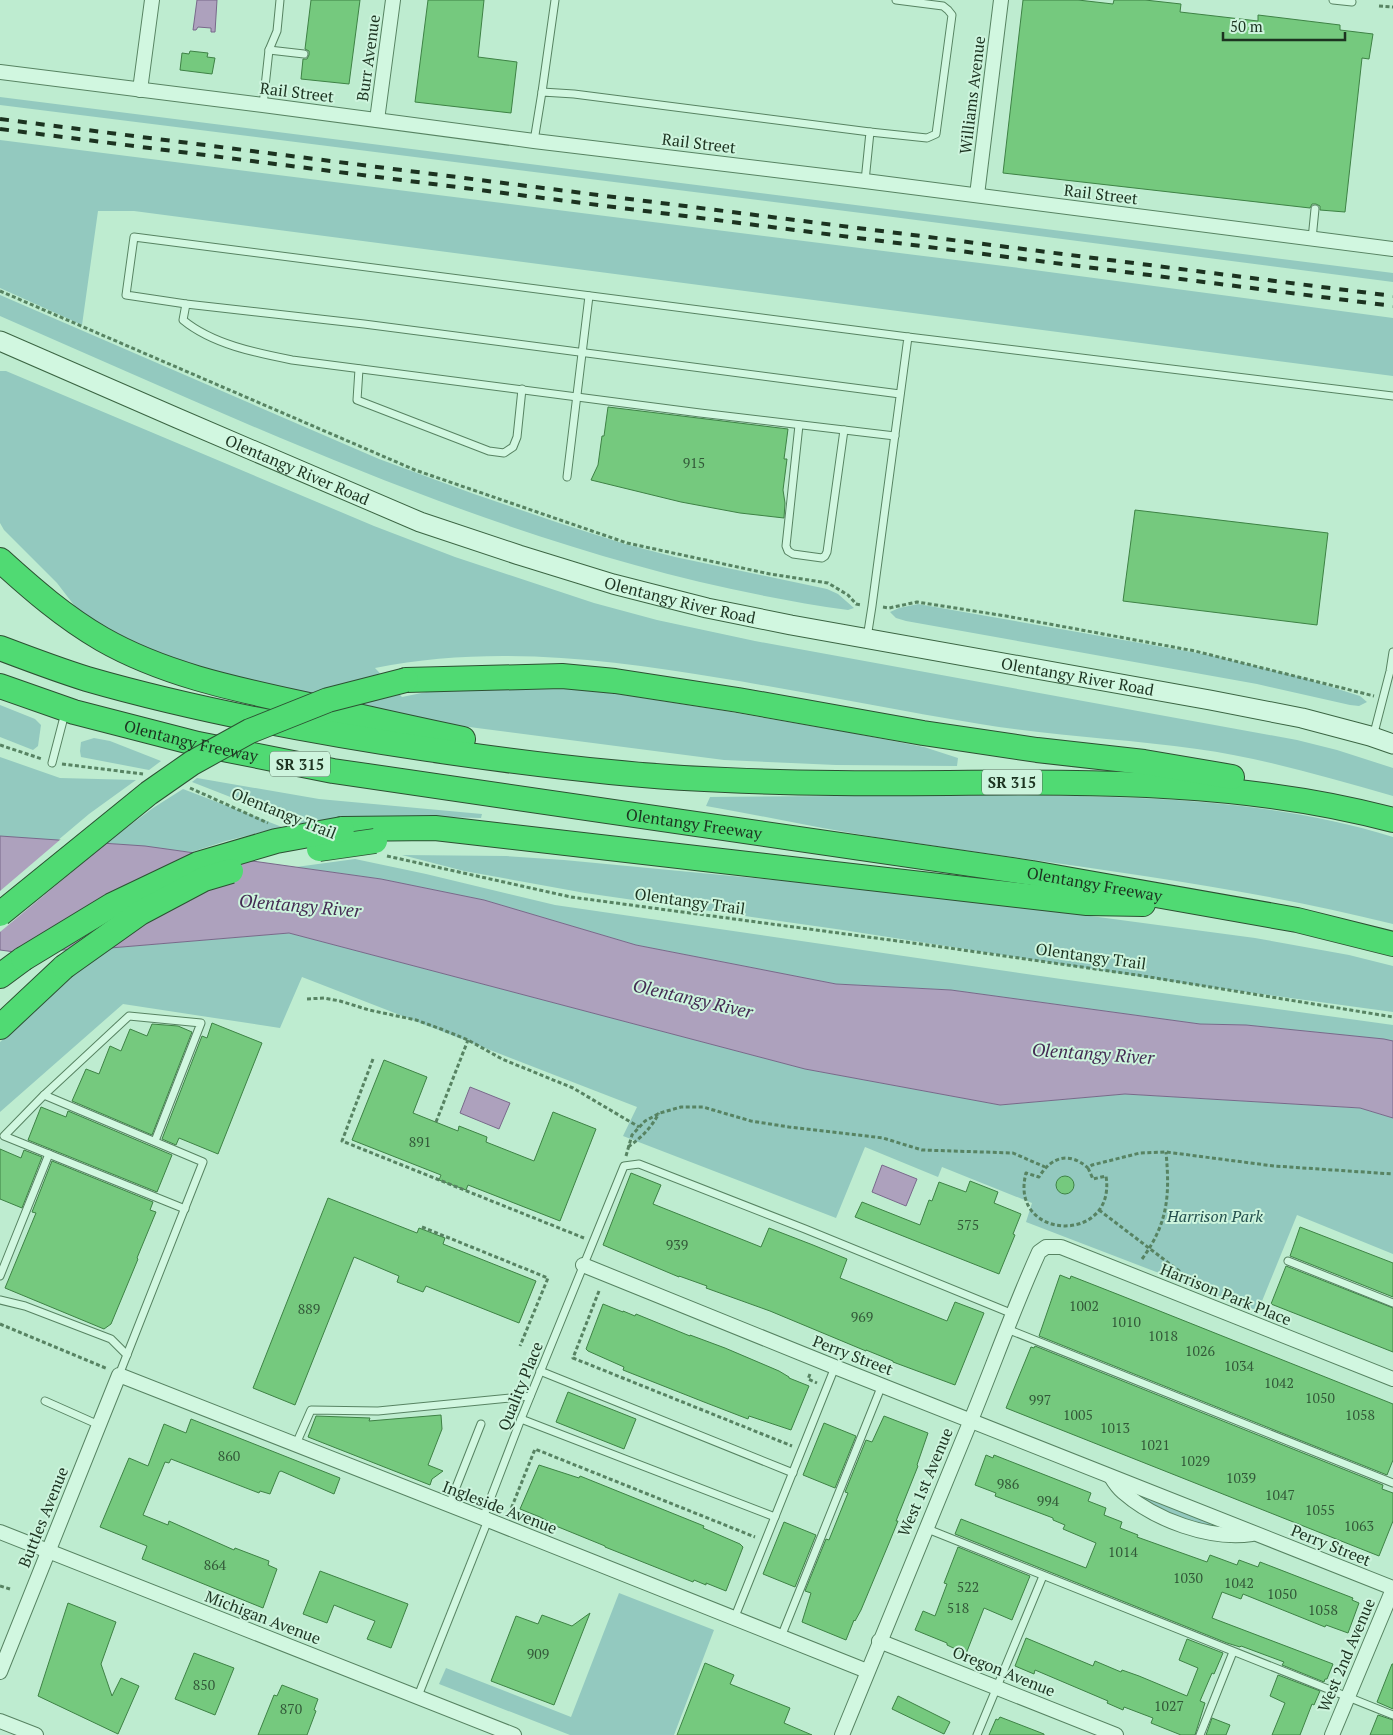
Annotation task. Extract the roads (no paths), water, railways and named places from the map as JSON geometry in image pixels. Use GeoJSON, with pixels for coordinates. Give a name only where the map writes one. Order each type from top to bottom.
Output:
{"type":"FeatureCollection","features":[{"type":"Feature","properties":{"kind":"highway"},"geometry":{"type":"LineString","coordinates":[[0,560],[41,596],[104,640],[144,659],[207,682],[612,772]]}},
{"type":"Feature","properties":{"kind":"highway","name":"Olentangy Freeway"},"geometry":{"type":"LineString","coordinates":[[0,648],[84,678],[150,696],[339,736],[483,757],[612,772],[713,779],[836,783],[1077,782],[1186,787],[1283,796],[1354,809],[1393,820]]}},
{"type":"Feature","properties":{"kind":"highway"},"geometry":{"type":"LineString","coordinates":[[0,914],[149,793],[192,763],[250,730],[319,703],[406,680],[562,676],[615,681],[738,700],[923,733],[1037,750],[1144,762],[1216,774],[1354,809]]}},
{"type":"Feature","properties":{"kind":"highway","name":"Olentangy Freeway"},"geometry":{"type":"LineString","coordinates":[[0,686],[66,709],[198,744],[333,771],[1032,873],[1297,920],[1393,944]]}},
{"type":"Feature","properties":{"kind":"highway"},"geometry":{"type":"LineString","coordinates":[[0,976],[23,959],[112,905],[198,864],[276,841],[342,829],[435,828],[1087,903],[1222,906]]}},
{"type":"Feature","properties":{"kind":"highway"},"geometry":{"type":"LineString","coordinates":[[0,1027],[64,967],[140,913],[204,880],[279,855],[378,848],[504,835]]}},
{"type":"Feature","properties":{"kind":"main road","name":"Olentangy River Road"},"geometry":{"type":"LineString","coordinates":[[0,341],[195,426],[438,528],[622,586],[716,610],[791,625],[1256,708],[1302,718],[1393,744]]}},
{"type":"Feature","properties":{"kind":"street"},"geometry":{"type":"LineString","coordinates":[[140,90],[152,0]]}},
{"type":"Feature","properties":{"kind":"street","name":"Burr Avenue"},"geometry":{"type":"LineString","coordinates":[[377,120],[393,0]]}},
{"type":"Feature","properties":{"kind":"street","name":"Williams Avenue"},"geometry":{"type":"LineString","coordinates":[[977,195],[1001,0]]}},
{"type":"Feature","properties":{"kind":"street","name":"Rail Street"},"geometry":{"type":"LineString","coordinates":[[0,72],[534,141],[865,180],[1393,249]]}},
{"type":"Feature","properties":{"kind":"street","name":"West 1st Avenue"},"geometry":{"type":"LineString","coordinates":[[842,1735],[1013,1314],[1039,1252],[1046,1246]]}},
{"type":"Feature","properties":{"kind":"street","name":"Harrison Park Place"},"geometry":{"type":"LineString","coordinates":[[1046,1246],[1061,1247],[1393,1379]]}},
{"type":"Feature","properties":{"kind":"street","name":"Perry Street"},"geometry":{"type":"LineString","coordinates":[[583,1265],[1110,1477],[1393,1588]]}},
{"type":"Feature","properties":{"kind":"street","name":"Buttles Avenue"},"geometry":{"type":"LineString","coordinates":[[0,1672],[120,1375]]}},
{"type":"Feature","properties":{"kind":"street","name":"Ingleside Avenue"},"geometry":{"type":"LineString","coordinates":[[120,1375],[867,1671]]}},
{"type":"Feature","properties":{"kind":"street","name":"Perry Street"},"geometry":{"type":"LineString","coordinates":[[1110,1477],[1121,1491],[1144,1508],[1164,1519],[1187,1527],[1215,1533],[1239,1536],[1255,1534]]}},
{"type":"Feature","properties":{"kind":"street","name":"Michigan Avenue"},"geometry":{"type":"LineString","coordinates":[[0,1532],[514,1735]]}},
{"type":"Feature","properties":{"kind":"street","name":"West 2nd Avenue"},"geometry":{"type":"LineString","coordinates":[[1332,1735],[1393,1588]]}},
{"type":"Feature","properties":{"kind":"street","name":"Oregon Avenue"},"geometry":{"type":"LineString","coordinates":[[879,1641],[1116,1735]]}},
{"type":"Feature","properties":{"kind":"street"},"geometry":{"type":"LineString","coordinates":[[0,1720],[36,1735]]}},
{"type":"Feature","properties":{"kind":"lane"},"geometry":{"type":"LineString","coordinates":[[263,105],[269,50],[277,32],[280,0]]}},
{"type":"Feature","properties":{"kind":"lane"},"geometry":{"type":"LineString","coordinates":[[534,141],[555,0]]}},
{"type":"Feature","properties":{"kind":"lane"},"geometry":{"type":"LineString","coordinates":[[542,92],[574,94],[927,138],[936,134],[952,15],[943,6],[896,0]]}},
{"type":"Feature","properties":{"kind":"lane"},"geometry":{"type":"LineString","coordinates":[[1334,0],[1352,2]]}},
{"type":"Feature","properties":{"kind":"lane"},"geometry":{"type":"LineString","coordinates":[[269,50],[304,54]]}},
{"type":"Feature","properties":{"kind":"lane"},"geometry":{"type":"LineString","coordinates":[[865,180],[870,132]]}},
{"type":"Feature","properties":{"kind":"lane"},"geometry":{"type":"LineString","coordinates":[[1312,239],[1315,209]]}},
{"type":"Feature","properties":{"kind":"lane"},"geometry":{"type":"LineString","coordinates":[[900,394],[126,295],[134,237],[908,338],[1393,396]]}},
{"type":"Feature","properties":{"kind":"lane"},"geometry":{"type":"LineString","coordinates":[[567,477],[589,296]]}},
{"type":"Feature","properties":{"kind":"lane"},"geometry":{"type":"LineString","coordinates":[[186,304],[184,320],[192,327],[230,344],[276,357],[577,397],[895,436]]}},
{"type":"Feature","properties":{"kind":"lane"},"geometry":{"type":"LineString","coordinates":[[867,638],[908,338]]}},
{"type":"Feature","properties":{"kind":"lane"},"geometry":{"type":"LineString","coordinates":[[358,369],[357,400],[489,451],[504,453],[512,447],[517,437],[522,389]]}},
{"type":"Feature","properties":{"kind":"lane"},"geometry":{"type":"LineString","coordinates":[[799,425],[786,546],[788,551],[793,554],[822,558],[825,556],[844,430]]}},
{"type":"Feature","properties":{"kind":"lane"},"geometry":{"type":"LineString","coordinates":[[1373,737],[1393,652]]}},
{"type":"Feature","properties":{"kind":"lane"},"geometry":{"type":"LineString","coordinates":[[52,763],[66,709]]}},
{"type":"Feature","properties":{"kind":"lane"},"geometry":{"type":"LineString","coordinates":[[155,1141],[201,1024],[129,1016],[2,1135],[185,1209]]}},
{"type":"Feature","properties":{"kind":"lane"},"geometry":{"type":"LineString","coordinates":[[44,1095],[203,1162],[120,1375]]}},
{"type":"Feature","properties":{"kind":"lane"},"geometry":{"type":"LineString","coordinates":[[0,1276],[49,1154]]}},
{"type":"Feature","properties":{"kind":"lane","name":"Quality Place"},"geometry":{"type":"LineString","coordinates":[[418,1696],[521,1419],[624,1166],[638,1164],[813,1232],[1013,1314]]}},
{"type":"Feature","properties":{"kind":"lane"},"geometry":{"type":"LineString","coordinates":[[1288,1261],[1393,1303]]}},
{"type":"Feature","properties":{"kind":"lane"},"geometry":{"type":"LineString","coordinates":[[0,1300],[25,1306],[111,1339],[127,1355]]}},
{"type":"Feature","properties":{"kind":"lane"},"geometry":{"type":"LineString","coordinates":[[1007,1330],[1393,1483]]}},
{"type":"Feature","properties":{"kind":"lane"},"geometry":{"type":"LineString","coordinates":[[734,1619],[835,1367]]}},
{"type":"Feature","properties":{"kind":"lane"},"geometry":{"type":"LineString","coordinates":[[540,1371],[793,1473]]}},
{"type":"Feature","properties":{"kind":"lane"},"geometry":{"type":"LineString","coordinates":[[781,1638],[882,1385]]}},
{"type":"Feature","properties":{"kind":"lane"},"geometry":{"type":"LineString","coordinates":[[296,1444],[311,1410],[378,1411],[530,1396]]}},
{"type":"Feature","properties":{"kind":"lane"},"geometry":{"type":"LineString","coordinates":[[44,1401],[99,1425]]}},
{"type":"Feature","properties":{"kind":"lane"},"geometry":{"type":"LineString","coordinates":[[521,1419],[775,1517]]}},
{"type":"Feature","properties":{"kind":"lane"},"geometry":{"type":"LineString","coordinates":[[449,1505],[481,1424]]}},
{"type":"Feature","properties":{"kind":"lane"},"geometry":{"type":"LineString","coordinates":[[925,1528],[1393,1716]]}},
{"type":"Feature","properties":{"kind":"lane"},"geometry":{"type":"LineString","coordinates":[[977,1735],[1043,1576]]}},
{"type":"Feature","properties":{"kind":"lane"},"geometry":{"type":"LineString","coordinates":[[1200,1735],[1233,1652]]}},
{"type":"Feature","properties":{"kind":"water"},"geometry":{"type":"Polygon","coordinates":[[[197,0],[217,0],[215,32],[211,32],[211,28],[198,27],[196,30],[193,30],[197,0]]]}},
{"type":"Feature","properties":{"kind":"water","name":"Olentangy River"},"geometry":{"type":"Polygon","coordinates":[[[0,836],[145,846],[381,879],[484,900],[636,945],[836,984],[951,990],[1200,1024],[1246,1025],[1384,1039],[1393,1041],[1393,1118],[1360,1108],[1125,1094],[1000,1105],[805,1069],[289,933],[110,948],[15,952],[0,950],[0,836]]]}},
{"type":"Feature","properties":{"kind":"water"},"geometry":{"type":"Polygon","coordinates":[[[470,1087],[510,1103],[499,1129],[460,1113],[470,1087]]]}},
{"type":"Feature","properties":{"kind":"water"},"geometry":{"type":"Polygon","coordinates":[[[882,1165],[917,1179],[906,1206],[872,1192],[882,1165]]]}},
{"type":"Feature","properties":{"kind":"railway"},"geometry":{"type":"LineString","coordinates":[[0,119],[1393,296]]}},
{"type":"Feature","properties":{"kind":"railway"},"geometry":{"type":"LineString","coordinates":[[0,129],[1393,306]]}},
{"type":"Feature","properties":{"kind":"park label","name":"Harrison Park"},"geometry":{"type":"Point","coordinates":[1215,1216]}}]}
